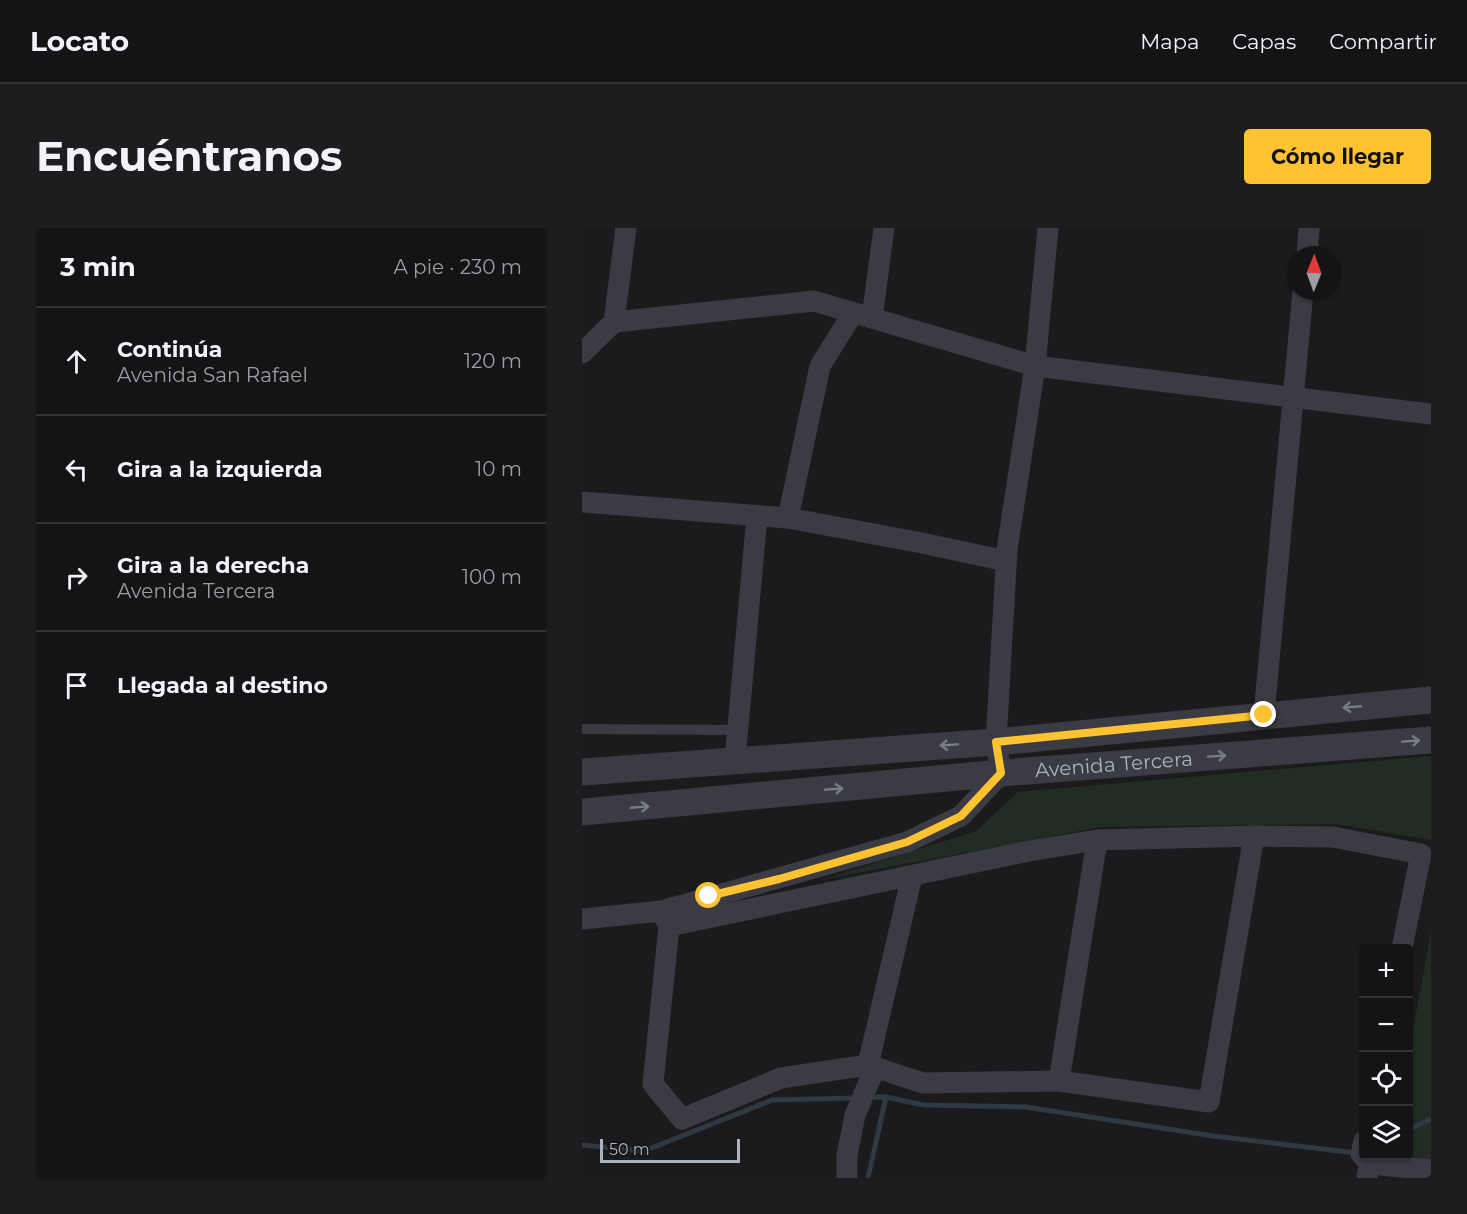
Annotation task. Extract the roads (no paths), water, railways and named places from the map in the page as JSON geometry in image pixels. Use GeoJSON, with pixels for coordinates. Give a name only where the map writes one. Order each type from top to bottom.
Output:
{"type":"FeatureCollection","features":[{"type":"Feature","properties":{"kind":"street"},"geometry":{"type":"LineString","coordinates":[[614,322],[627,228]]}},
{"type":"Feature","properties":{"kind":"street"},"geometry":{"type":"LineString","coordinates":[[788,518],[820,366],[862,315],[884,228]]}},
{"type":"Feature","properties":{"kind":"street"},"geometry":{"type":"LineString","coordinates":[[665,918],[907,842],[961,816],[1001,773],[996,742],[1006,561],[1035,366],[1048,228]]}},
{"type":"Feature","properties":{"kind":"street"},"geometry":{"type":"LineString","coordinates":[[1308,246],[1309,228]]}},
{"type":"Feature","properties":{"kind":"street"},"geometry":{"type":"LineString","coordinates":[[1264,715],[1303,300]]}},
{"type":"Feature","properties":{"kind":"street"},"geometry":{"type":"LineString","coordinates":[[582,352],[614,322],[814,301],[1035,366],[1431,414]]}},
{"type":"Feature","properties":{"kind":"street"},"geometry":{"type":"LineString","coordinates":[[582,502],[788,518],[1006,561]]}},
{"type":"Feature","properties":{"kind":"street"},"geometry":{"type":"LineString","coordinates":[[735,760],[757,516]]}},
{"type":"Feature","properties":{"kind":"street","name":"Avenida Tercera"},"geometry":{"type":"LineString","coordinates":[[582,772],[996,742],[1431,700]]}},
{"type":"Feature","properties":{"kind":"street","name":"Avenida Tercera"},"geometry":{"type":"LineString","coordinates":[[582,812],[1001,773],[1431,740]]}},
{"type":"Feature","properties":{"kind":"street"},"geometry":{"type":"LineString","coordinates":[[665,918],[653,1084],[682,1119],[781,1078],[871,1066],[923,1083],[1059,1081],[1209,1102],[1254,836]]}},
{"type":"Feature","properties":{"kind":"street"},"geometry":{"type":"LineString","coordinates":[[582,919],[665,918],[912,876],[1029,851],[1096,840],[1254,836],[1333,837],[1421,854],[1403,944]]}},
{"type":"Feature","properties":{"kind":"street"},"geometry":{"type":"LineString","coordinates":[[1059,1081],[1096,840]]}},
{"type":"Feature","properties":{"kind":"street"},"geometry":{"type":"LineString","coordinates":[[847,1178],[847,1155],[855,1115],[871,1066],[912,876]]}},
{"type":"Feature","properties":{"kind":"street"},"geometry":{"type":"LineString","coordinates":[[1368,1171],[1431,1170]]}},
{"type":"Feature","properties":{"kind":"lane"},"geometry":{"type":"LineString","coordinates":[[582,729],[738,730]]}},
{"type":"Feature","properties":{"kind":"waterway"},"geometry":{"type":"LineString","coordinates":[[869,1097],[886,1097],[924,1105],[1026,1107],[1213,1136],[1356,1153]]}},
{"type":"Feature","properties":{"kind":"waterway"},"geometry":{"type":"LineString","coordinates":[[868,1178],[886,1097]]}},
{"type":"Feature","properties":{"kind":"waterway"},"geometry":{"type":"LineString","coordinates":[[582,1145],[644,1151],[772,1100],[856,1098]]}},
{"type":"Feature","properties":{"kind":"waterway"},"geometry":{"type":"LineString","coordinates":[[1413,1128],[1431,1119]]}}]}
